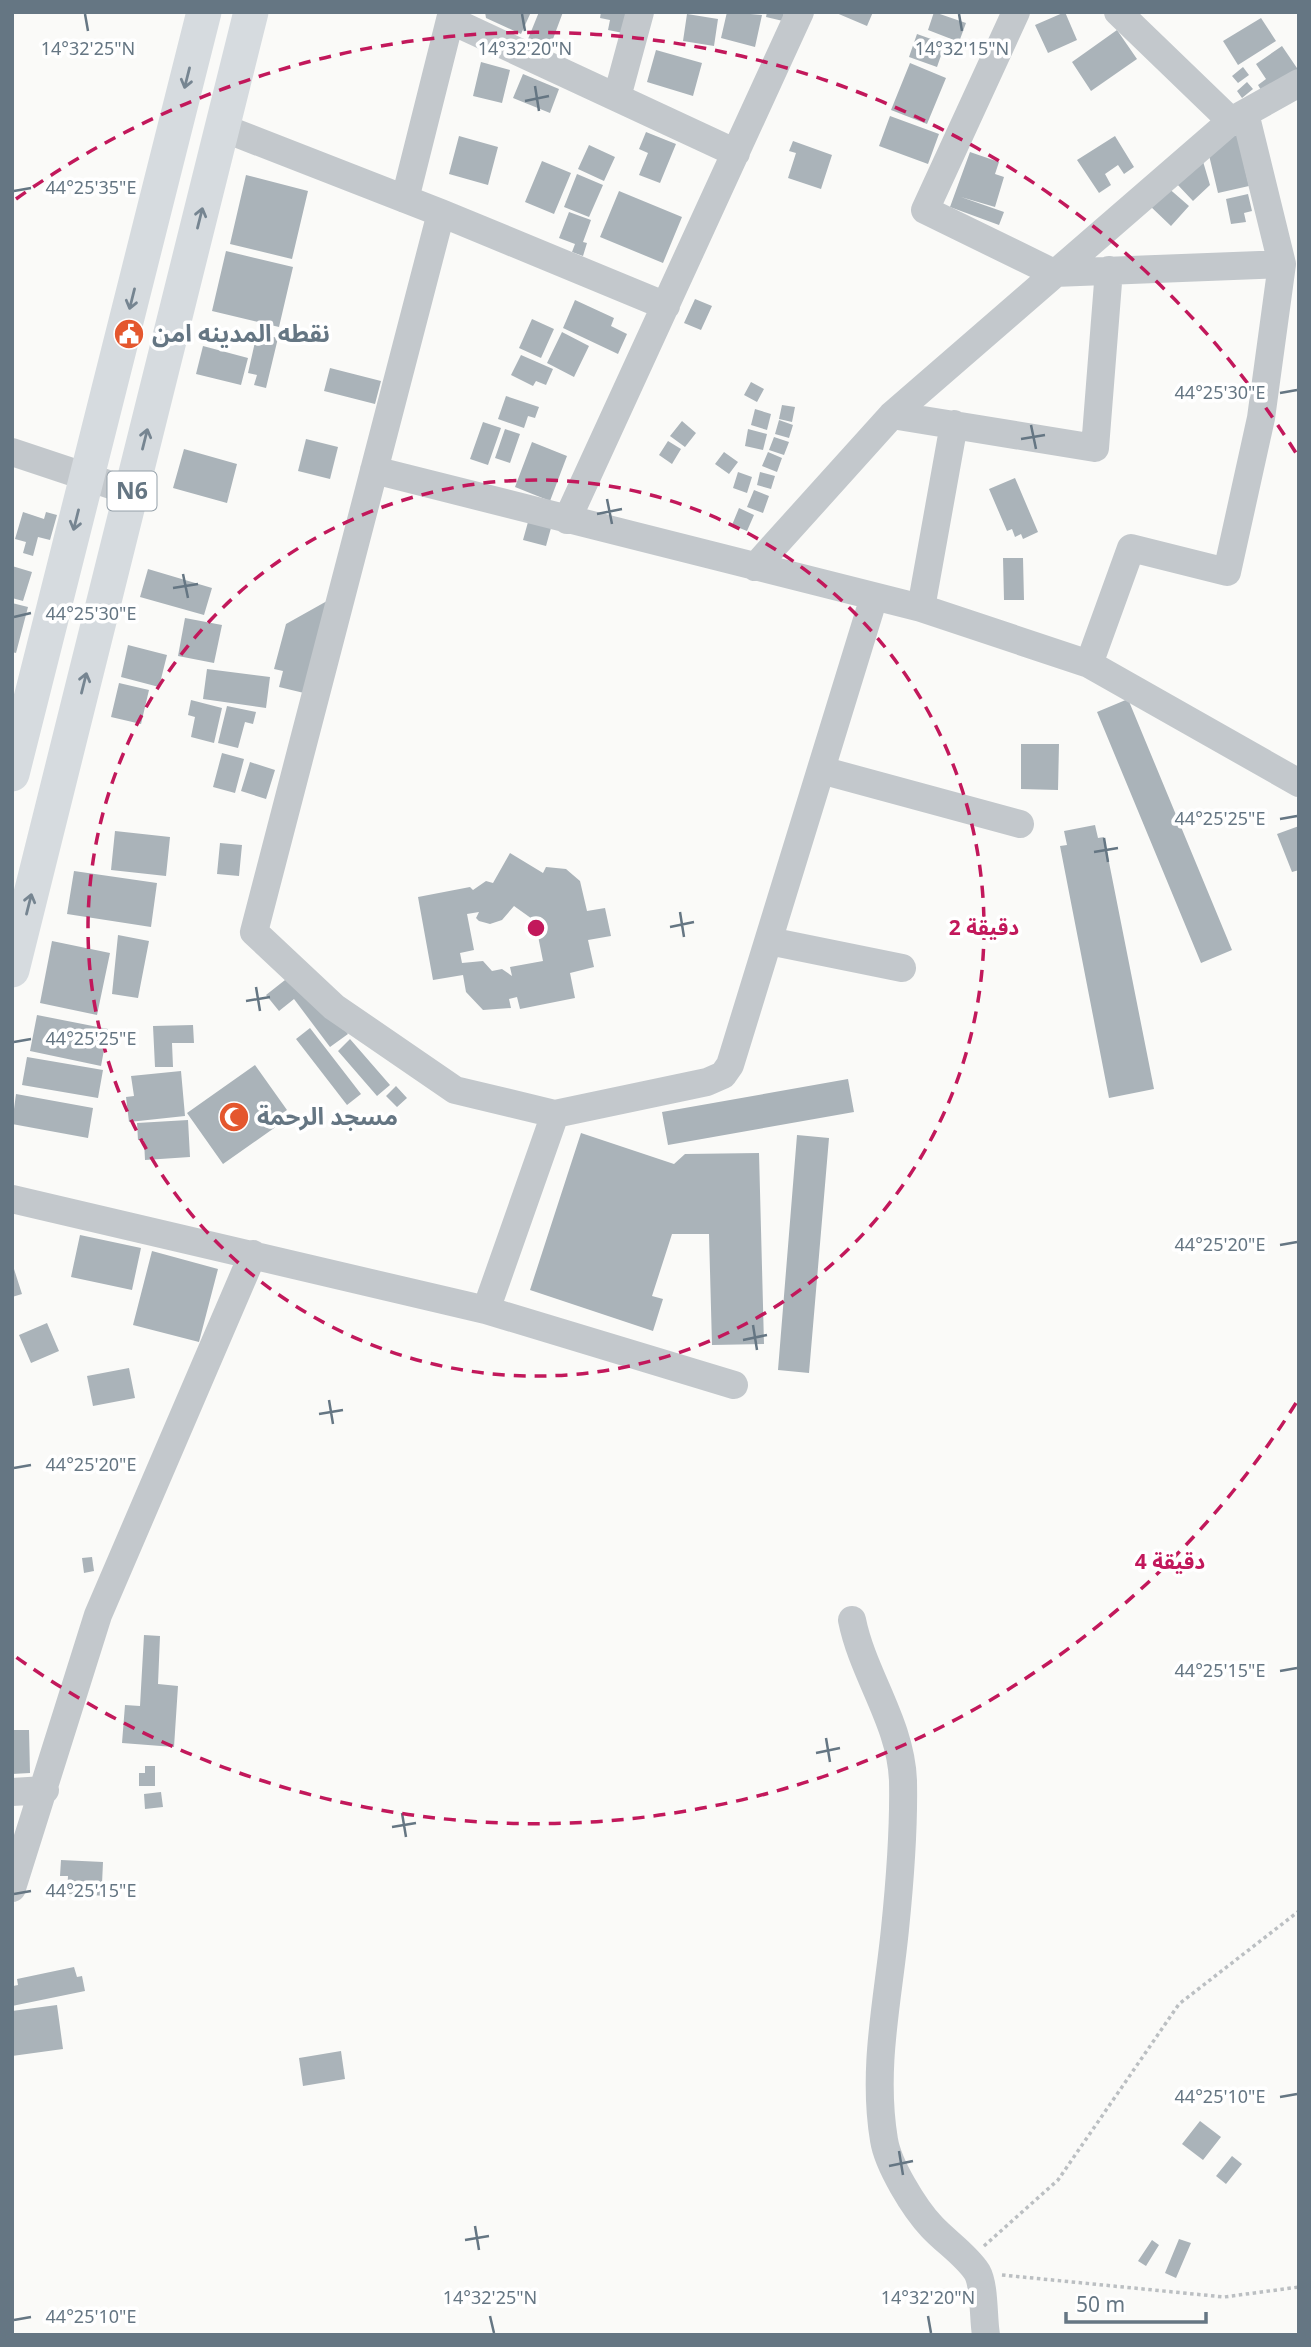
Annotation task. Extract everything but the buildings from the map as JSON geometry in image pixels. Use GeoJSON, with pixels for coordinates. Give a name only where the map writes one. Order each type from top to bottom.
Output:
{"type":"FeatureCollection","features":[{"type":"Feature","properties":{"kind":"main road","name":"N6"},"geometry":{"type":"LineString","coordinates":[[12,774],[204,12]]}},
{"type":"Feature","properties":{"kind":"main road","name":"N6"},"geometry":{"type":"LineString","coordinates":[[12,970],[251,12]]}},
{"type":"Feature","properties":{"kind":"main road"},"geometry":{"type":"LineString","coordinates":[[144,251],[189,264]]}},
{"type":"Feature","properties":{"kind":"street"},"geometry":{"type":"LineString","coordinates":[[617,97],[640,12]]}},
{"type":"Feature","properties":{"kind":"street"},"geometry":{"type":"LineString","coordinates":[[567,520],[800,12]]}},
{"type":"Feature","properties":{"kind":"street"},"geometry":{"type":"LineString","coordinates":[[1017,12],[925,210],[1054,272],[1282,264]]}},
{"type":"Feature","properties":{"kind":"street"},"geometry":{"type":"LineString","coordinates":[[1090,664],[1130,548],[1227,572],[1261,418],[1282,264],[1238,117],[1118,12]]}},
{"type":"Feature","properties":{"kind":"street"},"geometry":{"type":"LineString","coordinates":[[405,199],[451,16],[736,153]]}},
{"type":"Feature","properties":{"kind":"street"},"geometry":{"type":"LineString","coordinates":[[755,567],[892,415],[1054,272],[1238,117],[1299,83]]}},
{"type":"Feature","properties":{"kind":"street"},"geometry":{"type":"LineString","coordinates":[[223,128],[441,213],[666,306]]}},
{"type":"Feature","properties":{"kind":"street"},"geometry":{"type":"LineString","coordinates":[[441,213],[254,932],[334,1007],[455,1090],[555,1114],[707,1082],[723,1075],[730,1065],[874,597]]}},
{"type":"Feature","properties":{"kind":"street"},"geometry":{"type":"LineString","coordinates":[[892,415],[1095,448],[1109,270]]}},
{"type":"Feature","properties":{"kind":"street"},"geometry":{"type":"LineString","coordinates":[[921,608],[954,424]]}},
{"type":"Feature","properties":{"kind":"street"},"geometry":{"type":"LineString","coordinates":[[12,452],[132,492]]}},
{"type":"Feature","properties":{"kind":"street"},"geometry":{"type":"LineString","coordinates":[[374,470],[921,608],[1090,664],[1299,783]]}},
{"type":"Feature","properties":{"kind":"street"},"geometry":{"type":"LineString","coordinates":[[821,770],[1020,824]]}},
{"type":"Feature","properties":{"kind":"street"},"geometry":{"type":"LineString","coordinates":[[769,941],[902,968]]}},
{"type":"Feature","properties":{"kind":"street"},"geometry":{"type":"LineString","coordinates":[[486,1310],[555,1114]]}},
{"type":"Feature","properties":{"kind":"street"},"geometry":{"type":"LineString","coordinates":[[12,1199],[486,1310],[734,1385]]}},
{"type":"Feature","properties":{"kind":"street"},"geometry":{"type":"LineString","coordinates":[[12,1888],[98,1615],[253,1254]]}},
{"type":"Feature","properties":{"kind":"street"},"geometry":{"type":"LineString","coordinates":[[852,1620],[856,1640],[897,1742],[903,1778],[895,1929],[881,2033],[878,2100],[884,2144],[904,2187],[930,2225],[972,2267],[982,2287],[986,2335]]}},
{"type":"Feature","properties":{"kind":"street"},"geometry":{"type":"LineString","coordinates":[[12,1792],[45,1790]]}},
{"type":"Feature","properties":{"kind":"path"},"geometry":{"type":"LineString","coordinates":[[972,2267],[1058,2180],[1179,2004],[1299,1911]]}},
{"type":"Feature","properties":{"kind":"path"},"geometry":{"type":"LineString","coordinates":[[972,2267],[1224,2297],[1299,2287]]}},
{"type":"Feature","properties":{"kind":"place","name":"نقطه المدينه امن"},"geometry":{"type":"Point","coordinates":[129,334]}},
{"type":"Feature","properties":{"kind":"place","name":"مسجد الرحمة"},"geometry":{"type":"Point","coordinates":[234,1117]}}]}
